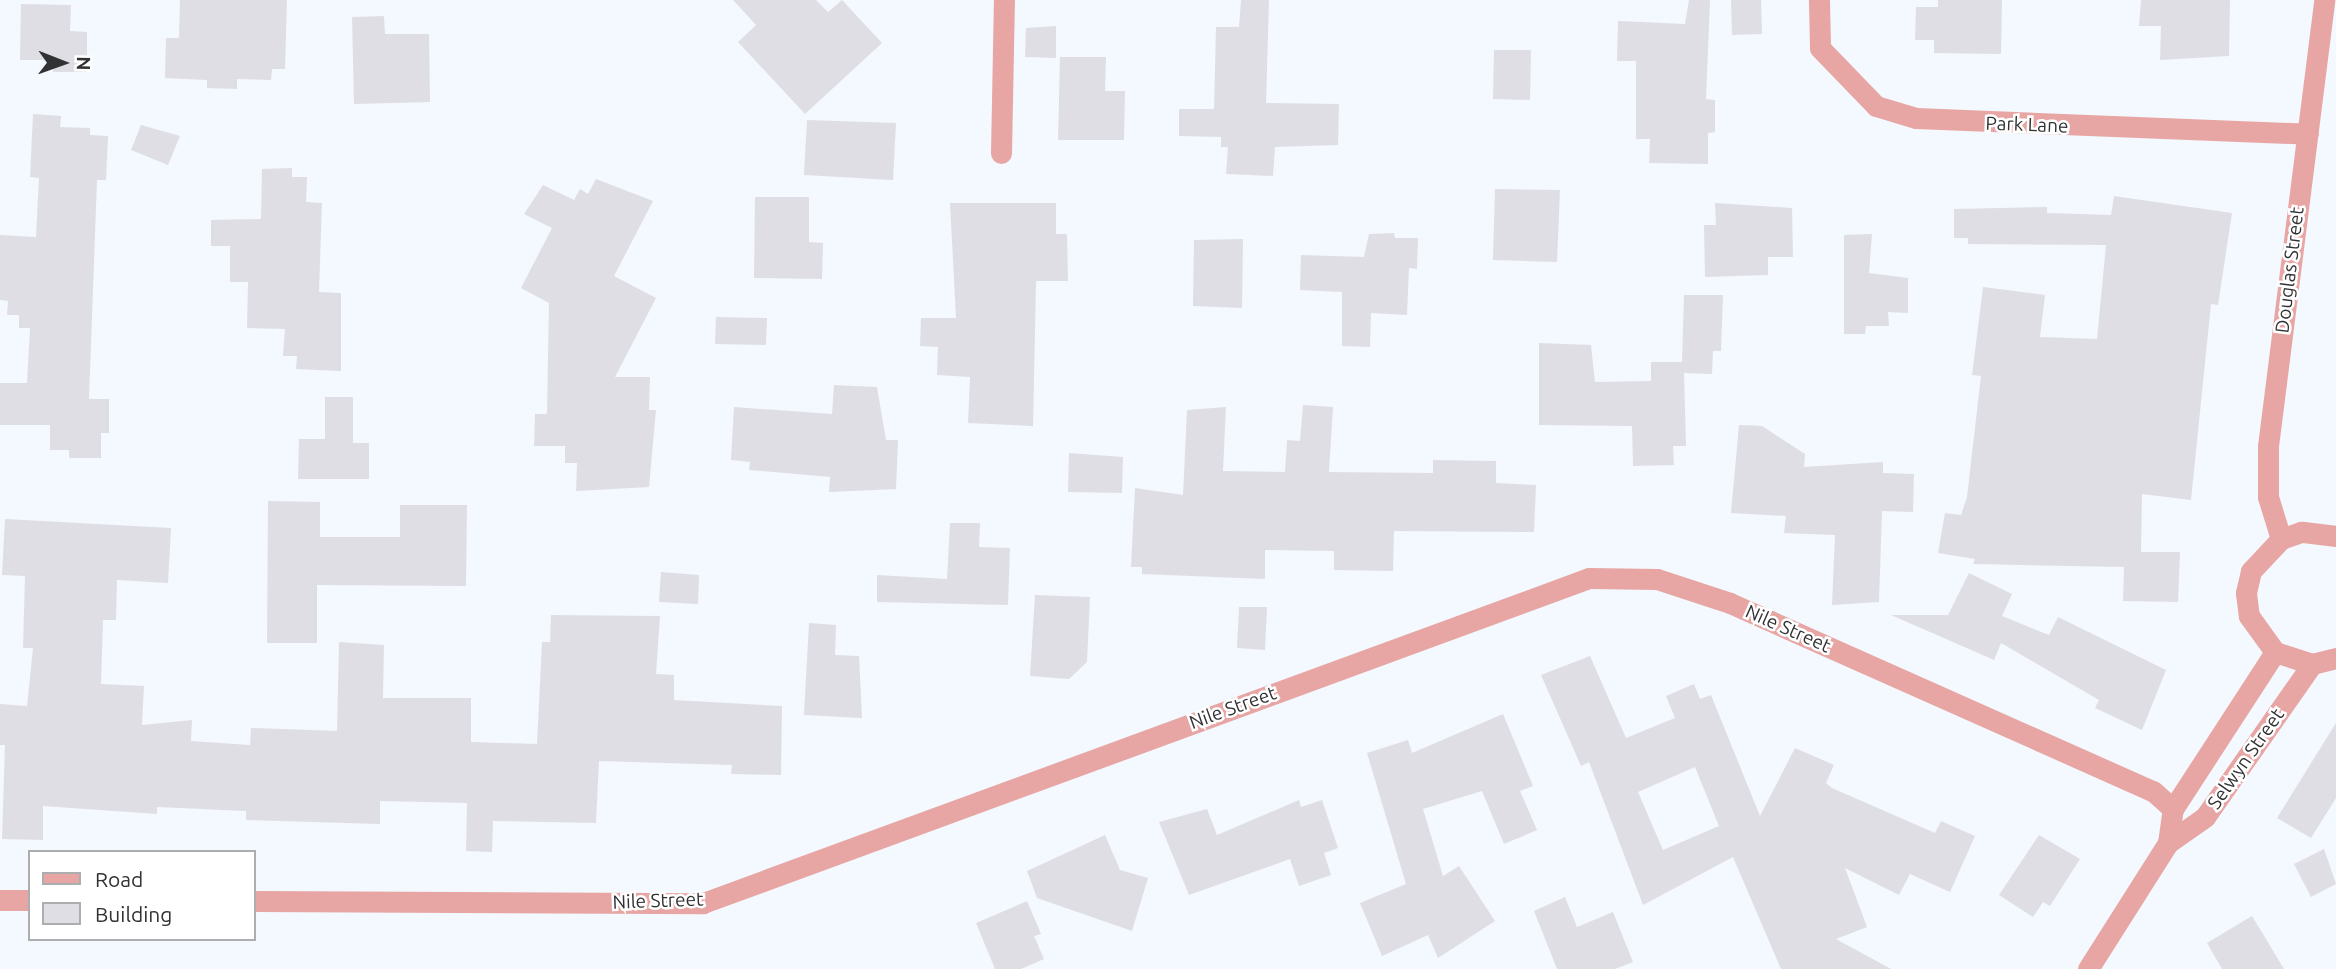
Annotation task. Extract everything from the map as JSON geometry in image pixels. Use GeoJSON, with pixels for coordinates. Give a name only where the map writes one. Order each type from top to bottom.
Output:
{"type":"FeatureCollection","features":[{"type":"Feature","properties":{"kind":"street"},"geometry":{"type":"LineString","coordinates":[[1001,153],[1003,0]]}},
{"type":"Feature","properties":{"kind":"street","name":"Park Lane"},"geometry":{"type":"LineString","coordinates":[[1819,0],[1820,48],[1876,106],[1916,118],[2308,134]]}},
{"type":"Feature","properties":{"kind":"street","name":"Douglas Street"},"geometry":{"type":"LineString","coordinates":[[2281,539],[2268,497],[2268,446],[2324,0]]}},
{"type":"Feature","properties":{"kind":"street"},"geometry":{"type":"LineString","coordinates":[[2336,536],[2301,532],[2281,539],[2251,571],[2246,593],[2249,616],[2274,652],[2312,664],[2336,658]]}},
{"type":"Feature","properties":{"kind":"street","name":"Nile Street"},"geometry":{"type":"LineString","coordinates":[[256,901],[703,903],[1589,578],[1657,579],[1730,603],[2153,791],[2174,809]]}},
{"type":"Feature","properties":{"kind":"street","name":"Selwyn Street"},"geometry":{"type":"LineString","coordinates":[[2088,969],[2168,843],[2174,809],[2274,652]]}},
{"type":"Feature","properties":{"kind":"street","name":"Selwyn Street"},"geometry":{"type":"LineString","coordinates":[[2168,843],[2205,817],[2312,664]]}},
{"type":"Feature","properties":{"kind":"street"},"geometry":{"type":"LineString","coordinates":[[0,900],[28,900]]}},
{"type":"Feature","properties":{"kind":"building"},"geometry":{"type":"Polygon","coordinates":[[[180,0],[287,0],[285,69],[272,69],[271,80],[237,79],[237,89],[207,88],[207,80],[165,78],[166,38],[179,38],[180,0]]]}},
{"type":"Feature","properties":{"kind":"building"},"geometry":{"type":"Polygon","coordinates":[[[733,0],[816,0],[828,12],[842,0],[882,43],[805,114],[738,42],[756,25],[733,0]]]}},
{"type":"Feature","properties":{"kind":"building"},"geometry":{"type":"Polygon","coordinates":[[[1241,0],[1269,0],[1266,103],[1339,104],[1338,145],[1275,147],[1273,176],[1226,174],[1228,147],[1221,147],[1221,137],[1179,136],[1179,109],[1214,109],[1216,27],[1239,27],[1241,0]]]}},
{"type":"Feature","properties":{"kind":"building"},"geometry":{"type":"Polygon","coordinates":[[[1689,0],[1710,0],[1706,99],[1715,100],[1715,132],[1708,133],[1708,164],[1649,163],[1650,139],[1636,139],[1636,61],[1617,61],[1618,21],[1685,24],[1689,0]]]}},
{"type":"Feature","properties":{"kind":"building"},"geometry":{"type":"Polygon","coordinates":[[[1731,0],[1761,0],[1762,34],[1732,35],[1731,0]]]}},
{"type":"Feature","properties":{"kind":"building"},"geometry":{"type":"Polygon","coordinates":[[[1938,0],[2002,0],[2001,54],[1934,53],[1934,40],[1915,40],[1916,7],[1938,7],[1938,0]]]}},
{"type":"Feature","properties":{"kind":"building"},"geometry":{"type":"Polygon","coordinates":[[[2141,0],[2230,0],[2229,56],[2160,60],[2161,26],[2139,26],[2141,0]]]}},
{"type":"Feature","properties":{"kind":"building"},"geometry":{"type":"Polygon","coordinates":[[[21,4],[71,5],[70,31],[87,32],[87,72],[53,72],[54,60],[20,60],[21,4]]]}},
{"type":"Feature","properties":{"kind":"building"},"geometry":{"type":"Polygon","coordinates":[[[384,16],[385,34],[429,34],[430,102],[354,104],[352,17],[384,16]]]}},
{"type":"Feature","properties":{"kind":"building"},"geometry":{"type":"Polygon","coordinates":[[[1056,26],[1056,58],[1025,57],[1026,28],[1056,26]]]}},
{"type":"Feature","properties":{"kind":"building"},"geometry":{"type":"Polygon","coordinates":[[[1494,50],[1531,50],[1530,100],[1493,99],[1494,50]]]}},
{"type":"Feature","properties":{"kind":"building"},"geometry":{"type":"Polygon","coordinates":[[[1060,57],[1106,57],[1105,91],[1125,91],[1124,140],[1058,140],[1060,57]]]}},
{"type":"Feature","properties":{"kind":"building"},"geometry":{"type":"Polygon","coordinates":[[[33,114],[61,116],[60,127],[90,128],[90,135],[108,136],[106,180],[97,180],[89,399],[109,399],[109,433],[101,433],[101,458],[69,458],[69,450],[50,450],[50,425],[0,425],[0,383],[27,383],[30,328],[19,328],[19,315],[7,315],[8,301],[0,300],[0,235],[36,237],[39,178],[30,177],[33,114]]]}},
{"type":"Feature","properties":{"kind":"building"},"geometry":{"type":"Polygon","coordinates":[[[807,120],[896,123],[893,180],[804,175],[807,120]]]}},
{"type":"Feature","properties":{"kind":"building"},"geometry":{"type":"Polygon","coordinates":[[[141,125],[180,136],[168,165],[131,150],[141,125]]]}},
{"type":"Feature","properties":{"kind":"building"},"geometry":{"type":"Polygon","coordinates":[[[292,168],[292,177],[307,177],[306,202],[322,203],[319,292],[341,293],[341,371],[296,369],[297,356],[283,356],[285,329],[247,328],[248,282],[230,282],[230,246],[211,246],[211,220],[261,219],[262,169],[292,168]]]}},
{"type":"Feature","properties":{"kind":"building"},"geometry":{"type":"Polygon","coordinates":[[[596,179],[653,201],[614,276],[656,298],[615,377],[650,377],[649,410],[656,410],[649,487],[576,491],[577,463],[565,463],[565,446],[534,446],[535,414],[547,414],[549,303],[521,288],[552,228],[524,214],[543,185],[574,200],[580,189],[588,194],[596,179]]]}},
{"type":"Feature","properties":{"kind":"building"},"geometry":{"type":"Polygon","coordinates":[[[1495,189],[1560,190],[1557,262],[1493,260],[1495,189]]]}},
{"type":"Feature","properties":{"kind":"building"},"geometry":{"type":"Polygon","coordinates":[[[2114,196],[2232,213],[2218,305],[2211,304],[2191,500],[2142,494],[2141,552],[2180,552],[2178,602],[2123,601],[2124,567],[1973,564],[1975,559],[1938,553],[1945,513],[1961,515],[1967,497],[1981,376],[1972,375],[1983,287],[2045,295],[2040,337],[2097,339],[2106,245],[1968,244],[1968,238],[1954,238],[1954,209],[2047,207],[2047,213],[2111,215],[2114,196]]]}},
{"type":"Feature","properties":{"kind":"building"},"geometry":{"type":"Polygon","coordinates":[[[755,197],[809,197],[809,242],[823,243],[822,279],[754,278],[755,197]]]}},
{"type":"Feature","properties":{"kind":"building"},"geometry":{"type":"Polygon","coordinates":[[[950,203],[1056,203],[1056,234],[1067,234],[1068,281],[1036,281],[1033,426],[968,423],[970,377],[937,375],[938,347],[920,346],[921,318],[956,318],[950,203]]]}},
{"type":"Feature","properties":{"kind":"building"},"geometry":{"type":"Polygon","coordinates":[[[1715,203],[1792,208],[1793,257],[1768,257],[1768,275],[1705,277],[1704,225],[1716,225],[1715,203]]]}},
{"type":"Feature","properties":{"kind":"building"},"geometry":{"type":"Polygon","coordinates":[[[1394,233],[1395,238],[1418,238],[1417,269],[1409,268],[1407,315],[1371,313],[1370,347],[1342,346],[1342,292],[1300,290],[1301,255],[1364,257],[1369,234],[1394,233]]]}},
{"type":"Feature","properties":{"kind":"building"},"geometry":{"type":"Polygon","coordinates":[[[1872,234],[1869,273],[1908,278],[1908,313],[1888,312],[1889,326],[1866,326],[1865,334],[1844,334],[1844,235],[1872,234]]]}},
{"type":"Feature","properties":{"kind":"building"},"geometry":{"type":"Polygon","coordinates":[[[1243,239],[1242,308],[1193,306],[1194,240],[1243,239]]]}},
{"type":"Feature","properties":{"kind":"building"},"geometry":{"type":"Polygon","coordinates":[[[1684,295],[1723,295],[1721,351],[1713,351],[1712,374],[1684,373],[1686,446],[1673,446],[1674,465],[1633,466],[1632,426],[1539,425],[1539,343],[1591,345],[1595,382],[1651,381],[1651,362],[1682,362],[1684,295]]]}},
{"type":"Feature","properties":{"kind":"building"},"geometry":{"type":"Polygon","coordinates":[[[716,317],[767,318],[766,345],[715,344],[716,317]]]}},
{"type":"Feature","properties":{"kind":"building"},"geometry":{"type":"Polygon","coordinates":[[[834,385],[877,387],[886,440],[898,440],[896,489],[829,492],[830,477],[749,470],[750,462],[731,460],[734,407],[832,414],[834,385]]]}},
{"type":"Feature","properties":{"kind":"building"},"geometry":{"type":"Polygon","coordinates":[[[325,397],[353,397],[353,443],[369,443],[369,479],[298,479],[299,439],[325,439],[325,397]]]}},
{"type":"Feature","properties":{"kind":"building"},"geometry":{"type":"Polygon","coordinates":[[[1303,405],[1333,407],[1329,472],[1433,473],[1433,460],[1496,461],[1496,483],[1536,485],[1534,532],[1394,531],[1393,571],[1334,570],[1334,551],[1265,550],[1265,579],[1142,574],[1142,567],[1131,567],[1135,488],[1183,495],[1187,410],[1226,407],[1223,471],[1285,472],[1287,440],[1300,441],[1303,405]]]}},
{"type":"Feature","properties":{"kind":"building"},"geometry":{"type":"Polygon","coordinates":[[[1739,425],[1762,426],[1805,454],[1804,467],[1883,462],[1883,473],[1914,474],[1913,512],[1882,511],[1879,602],[1832,605],[1835,535],[1784,533],[1786,516],[1731,513],[1739,425]]]}},
{"type":"Feature","properties":{"kind":"building"},"geometry":{"type":"Polygon","coordinates":[[[1069,453],[1123,457],[1122,493],[1068,492],[1069,453]]]}},
{"type":"Feature","properties":{"kind":"building"},"geometry":{"type":"Polygon","coordinates":[[[268,501],[320,502],[320,537],[400,537],[400,505],[467,505],[466,586],[317,585],[317,643],[267,643],[268,501]]]}},
{"type":"Feature","properties":{"kind":"building"},"geometry":{"type":"Polygon","coordinates":[[[5,519],[171,528],[168,583],[117,580],[116,620],[103,620],[101,684],[144,686],[142,725],[192,720],[191,741],[250,745],[251,728],[337,731],[339,642],[384,645],[383,698],[471,698],[471,742],[537,744],[542,642],[550,642],[551,615],[660,616],[656,674],[674,675],[674,700],[782,706],[781,775],[731,774],[732,765],[599,761],[596,823],[493,821],[492,852],[466,851],[467,803],[380,801],[380,824],[246,820],[246,811],[157,807],[157,814],[43,806],[43,840],[2,839],[5,745],[0,745],[0,704],[27,706],[33,648],[23,648],[25,576],[2,575],[5,519]]]}},
{"type":"Feature","properties":{"kind":"building"},"geometry":{"type":"Polygon","coordinates":[[[950,523],[980,523],[979,547],[1010,548],[1008,605],[877,602],[877,575],[947,579],[950,523]]]}},
{"type":"Feature","properties":{"kind":"building"},"geometry":{"type":"Polygon","coordinates":[[[661,572],[699,575],[698,604],[659,602],[661,572]]]}},
{"type":"Feature","properties":{"kind":"building"},"geometry":{"type":"Polygon","coordinates":[[[1969,573],[2012,594],[2002,616],[2049,635],[2058,617],[2166,670],[2142,730],[2095,708],[2099,700],[2001,643],[1994,660],[1891,615],[1948,615],[1969,573]]]}},
{"type":"Feature","properties":{"kind":"building"},"geometry":{"type":"Polygon","coordinates":[[[1035,595],[1090,597],[1087,662],[1069,679],[1030,676],[1035,595]]]}},
{"type":"Feature","properties":{"kind":"building"},"geometry":{"type":"Polygon","coordinates":[[[1239,607],[1267,607],[1265,650],[1237,648],[1239,607]]]}},
{"type":"Feature","properties":{"kind":"building"},"geometry":{"type":"Polygon","coordinates":[[[809,623],[836,625],[835,655],[859,656],[862,718],[804,715],[809,623]]]}},
{"type":"Feature","properties":{"kind":"building"},"geometry":{"type":"Polygon","coordinates":[[[1590,656],[1626,738],[1675,718],[1666,696],[1694,684],[1700,699],[1711,695],[1760,816],[1795,748],[1834,765],[1826,783],[1832,788],[1935,833],[1941,821],[1975,836],[1950,892],[1910,874],[1899,895],[1845,868],[1867,927],[1836,939],[1891,969],[1781,969],[1733,857],[1643,905],[1589,762],[1581,766],[1541,675],[1590,656]],[[1695,767],[1638,792],[1663,850],[1719,826],[1695,767]]]}},
{"type":"Feature","properties":{"kind":"building"},"geometry":{"type":"Polygon","coordinates":[[[1503,714],[1533,786],[1520,791],[1537,830],[1504,844],[1482,791],[1423,809],[1443,876],[1459,866],[1495,921],[1438,958],[1428,935],[1382,956],[1360,903],[1406,884],[1367,753],[1408,740],[1412,753],[1503,714]]]}},
{"type":"Feature","properties":{"kind":"building"},"geometry":{"type":"Polygon","coordinates":[[[2336,723],[2336,798],[2311,838],[2277,818],[2336,723]]]}},
{"type":"Feature","properties":{"kind":"building"},"geometry":{"type":"Polygon","coordinates":[[[1299,800],[1301,807],[1322,800],[1338,848],[1324,853],[1331,875],[1299,886],[1290,859],[1189,895],[1159,822],[1207,809],[1217,835],[1299,800]]]}},
{"type":"Feature","properties":{"kind":"building"},"geometry":{"type":"Polygon","coordinates":[[[1105,835],[1120,870],[1148,878],[1132,931],[1037,898],[1027,871],[1105,835]]]}},
{"type":"Feature","properties":{"kind":"building"},"geometry":{"type":"Polygon","coordinates":[[[2039,835],[2080,859],[2050,906],[2043,902],[2033,917],[1999,895],[2039,835]]]}},
{"type":"Feature","properties":{"kind":"building"},"geometry":{"type":"Polygon","coordinates":[[[2324,849],[2336,884],[2311,897],[2294,864],[2324,849]]]}},
{"type":"Feature","properties":{"kind":"building"},"geometry":{"type":"Polygon","coordinates":[[[1565,897],[1577,927],[1613,912],[1633,962],[1615,969],[1557,969],[1534,911],[1565,897]]]}},
{"type":"Feature","properties":{"kind":"building"},"geometry":{"type":"Polygon","coordinates":[[[1027,901],[1041,934],[1034,936],[1044,959],[1021,969],[995,969],[976,923],[1027,901]]]}},
{"type":"Feature","properties":{"kind":"building"},"geometry":{"type":"Polygon","coordinates":[[[2252,916],[2284,969],[2222,969],[2207,943],[2252,916]]]}}]}
